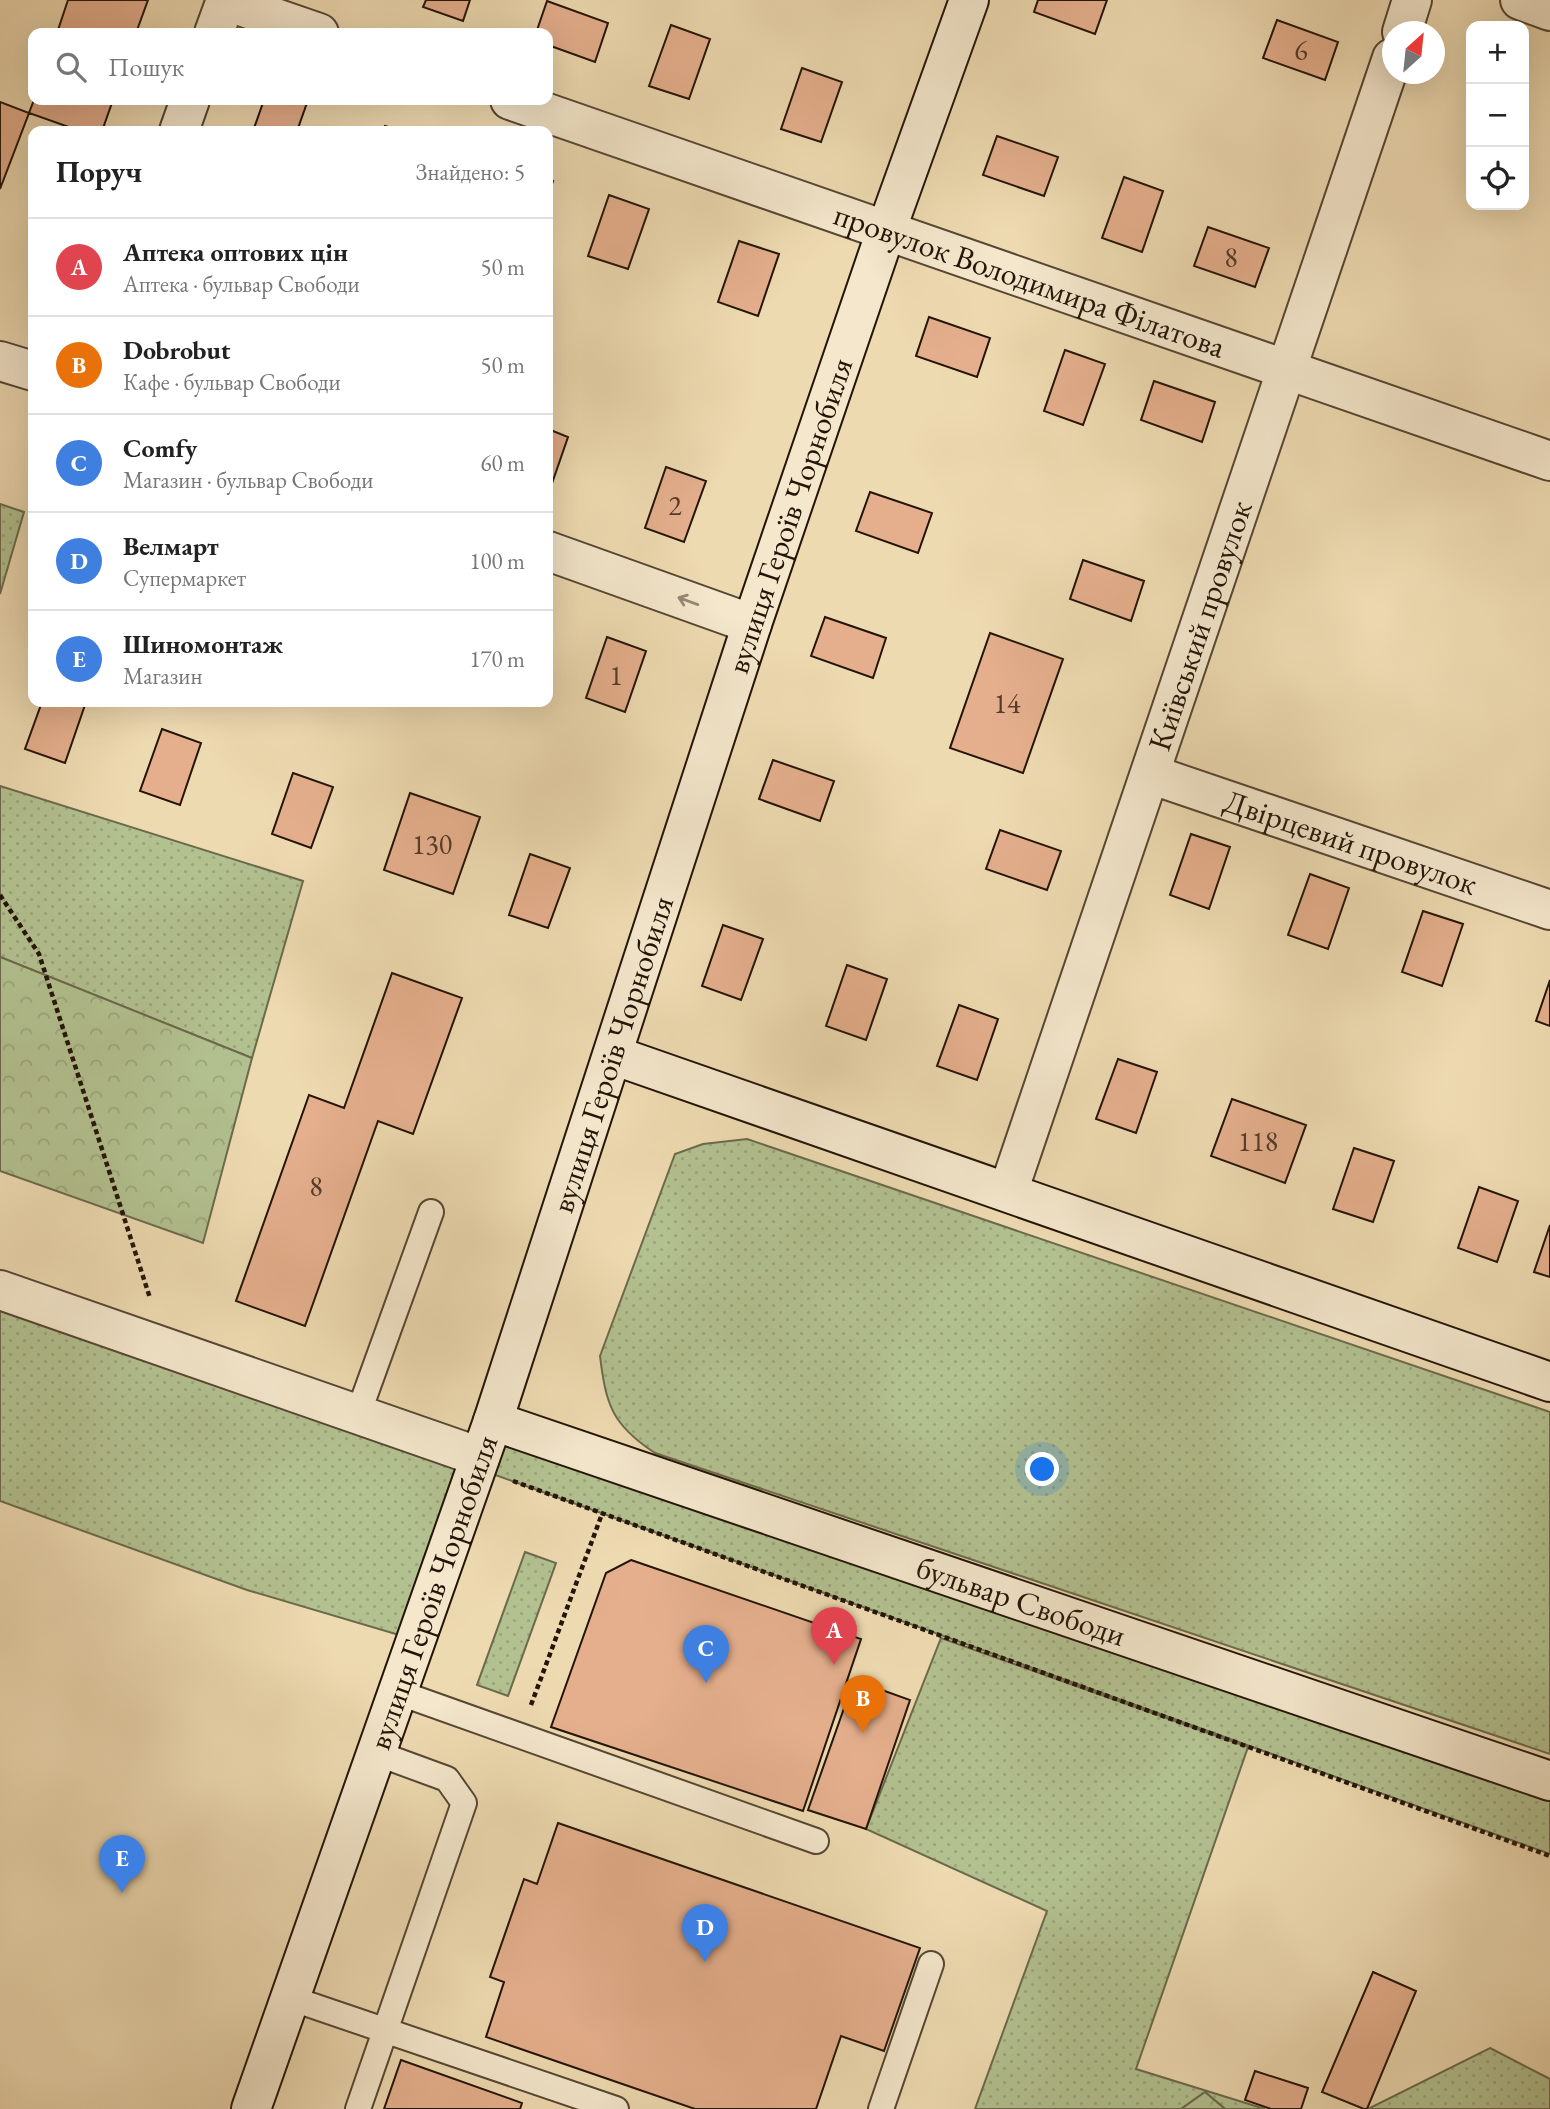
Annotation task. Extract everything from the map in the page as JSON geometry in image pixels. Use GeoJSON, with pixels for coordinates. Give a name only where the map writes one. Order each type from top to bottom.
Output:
{"type":"FeatureCollection","features":[{"type":"Feature","properties":{"kind":"street","name":"вулиця Героїв Чорнобиля"},"geometry":{"type":"LineString","coordinates":[[251,2109],[494,1421],[752,624],[886,231],[969,0]]}},
{"type":"Feature","properties":{"kind":"street"},"geometry":{"type":"LineString","coordinates":[[1405,21],[1412,0]]}},
{"type":"Feature","properties":{"kind":"street"},"geometry":{"type":"LineString","coordinates":[[1520,0],[1550,10]]}},
{"type":"Feature","properties":{"kind":"street"},"geometry":{"type":"LineString","coordinates":[[222,11],[297,28]]}},
{"type":"Feature","properties":{"kind":"street","name":"Київський провулок"},"geometry":{"type":"LineString","coordinates":[[1008,1192],[1383,84]]}},
{"type":"Feature","properties":{"kind":"street"},"geometry":{"type":"LineString","coordinates":[[181,126],[188,105]]}},
{"type":"Feature","properties":{"kind":"street","name":"провулок Володимира Філатова"},"geometry":{"type":"LineString","coordinates":[[524,105],[1550,461]]}},
{"type":"Feature","properties":{"kind":"street"},"geometry":{"type":"LineString","coordinates":[[0,361],[28,369]]}},
{"type":"Feature","properties":{"kind":"street"},"geometry":{"type":"LineString","coordinates":[[553,553],[752,624]]}},
{"type":"Feature","properties":{"kind":"street","name":"Двірцевий провулок"},"geometry":{"type":"LineString","coordinates":[[1150,774],[1550,911]]}},
{"type":"Feature","properties":{"kind":"street"},"geometry":{"type":"LineString","coordinates":[[613,1055],[1550,1382]]}},
{"type":"Feature","properties":{"kind":"street"},"geometry":{"type":"LineString","coordinates":[[0,1290],[478,1462]]}},
{"type":"Feature","properties":{"kind":"street","name":"бульвар Свободи"},"geometry":{"type":"LineString","coordinates":[[494,1421],[1550,1781]]}},
{"type":"Feature","properties":{"kind":"lane"},"geometry":{"type":"LineString","coordinates":[[357,1417],[431,1212]]}},
{"type":"Feature","properties":{"kind":"lane"},"geometry":{"type":"LineString","coordinates":[[397,1692],[816,1841]]}},
{"type":"Feature","properties":{"kind":"lane"},"geometry":{"type":"LineString","coordinates":[[358,2109],[464,1803],[447,1780],[376,1752]]}},
{"type":"Feature","properties":{"kind":"lane"},"geometry":{"type":"LineString","coordinates":[[881,2109],[931,1964]]}},
{"type":"Feature","properties":{"kind":"lane"},"geometry":{"type":"LineString","coordinates":[[290,1998],[616,2109]]}},
{"type":"Feature","properties":{"kind":"path"},"geometry":{"type":"LineString","coordinates":[[0,895],[39,954],[166,1349]]}},
{"type":"Feature","properties":{"kind":"path"},"geometry":{"type":"LineString","coordinates":[[478,1462],[601,1514],[1550,1856]]}},
{"type":"Feature","properties":{"kind":"path"},"geometry":{"type":"LineString","coordinates":[[527,1717],[601,1514]]}},
{"type":"Feature","properties":{"kind":"green space"},"geometry":{"type":"Polygon","coordinates":[[[0,504],[24,512],[0,594],[0,504]]]}},
{"type":"Feature","properties":{"kind":"green space"},"geometry":{"type":"Polygon","coordinates":[[[0,786],[303,881],[252,1058],[0,957],[0,786]]]}},
{"type":"Feature","properties":{"kind":"green space"},"geometry":{"type":"Polygon","coordinates":[[[0,957],[252,1058],[203,1243],[0,1171],[0,957]]]}},
{"type":"Feature","properties":{"kind":"green space"},"geometry":{"type":"Polygon","coordinates":[[[747,1139],[1550,1412],[1550,1754],[655,1453],[641,1443],[620,1423],[614,1412],[605,1388],[600,1356],[675,1154],[703,1144],[747,1139]]]}},
{"type":"Feature","properties":{"kind":"green space"},"geometry":{"type":"Polygon","coordinates":[[[0,1304],[475,1468],[493,1421],[1550,1785],[1550,1854],[476,1468],[416,1640],[247,1590],[0,1501],[0,1304]]]}},
{"type":"Feature","properties":{"kind":"green space"},"geometry":{"type":"Polygon","coordinates":[[[525,1552],[556,1563],[508,1696],[477,1685],[525,1552]]]}},
{"type":"Feature","properties":{"kind":"green space"},"geometry":{"type":"Polygon","coordinates":[[[941,1638],[1248,1747],[1136,2069],[1265,2109],[1225,2109],[1205,2092],[1181,2109],[975,2109],[1047,1911],[866,1829],[941,1638]]]}},
{"type":"Feature","properties":{"kind":"green space"},"geometry":{"type":"Polygon","coordinates":[[[1490,2048],[1550,2079],[1550,2109],[1368,2109],[1490,2048]]]}},
{"type":"Feature","properties":{"kind":"green space"},"geometry":{"type":"Polygon","coordinates":[[[1205,2092],[1225,2109],[1181,2109],[1205,2092]]]}},
{"type":"Feature","properties":{"kind":"building"},"geometry":{"type":"Polygon","coordinates":[[[68,0],[148,0],[138,28],[59,28],[68,0]]]}},
{"type":"Feature","properties":{"kind":"building"},"geometry":{"type":"Polygon","coordinates":[[[426,0],[470,0],[463,21],[423,7],[426,0]]]}},
{"type":"Feature","properties":{"kind":"building"},"geometry":{"type":"Polygon","coordinates":[[[1038,0],[1107,0],[1095,34],[1034,12],[1038,0]]]}},
{"type":"Feature","properties":{"kind":"building"},"geometry":{"type":"Polygon","coordinates":[[[547,1],[608,23],[595,62],[553,47],[553,28],[538,28],[547,1]]]}},
{"type":"Feature","properties":{"kind":"building"},"geometry":{"type":"Polygon","coordinates":[[[1277,20],[1338,42],[1325,80],[1263,58],[1277,20]]]}},
{"type":"Feature","properties":{"kind":"building"},"geometry":{"type":"Polygon","coordinates":[[[671,25],[710,39],[689,99],[649,86],[671,25]]]}},
{"type":"Feature","properties":{"kind":"building"},"geometry":{"type":"Polygon","coordinates":[[[802,68],[842,82],[821,142],[781,129],[802,68]]]}},
{"type":"Feature","properties":{"kind":"building"},"geometry":{"type":"Polygon","coordinates":[[[0,102],[29,113],[0,189],[0,102]]]}},
{"type":"Feature","properties":{"kind":"building"},"geometry":{"type":"Polygon","coordinates":[[[32,105],[111,105],[104,126],[66,126],[29,113],[32,105]]]}},
{"type":"Feature","properties":{"kind":"building"},"geometry":{"type":"Polygon","coordinates":[[[262,105],[306,105],[299,126],[255,126],[262,105]]]}},
{"type":"Feature","properties":{"kind":"building"},"geometry":{"type":"Polygon","coordinates":[[[997,136],[1058,157],[1044,196],[983,175],[997,136]]]}},
{"type":"Feature","properties":{"kind":"building"},"geometry":{"type":"Polygon","coordinates":[[[1124,177],[1163,191],[1142,252],[1102,238],[1124,177]]]}},
{"type":"Feature","properties":{"kind":"building"},"geometry":{"type":"Polygon","coordinates":[[[609,195],[649,209],[628,269],[588,256],[609,195]]]}},
{"type":"Feature","properties":{"kind":"building"},"geometry":{"type":"Polygon","coordinates":[[[1208,227],[1269,248],[1255,287],[1194,266],[1208,227]]]}},
{"type":"Feature","properties":{"kind":"building"},"geometry":{"type":"Polygon","coordinates":[[[739,241],[779,254],[758,316],[718,302],[739,241]]]}},
{"type":"Feature","properties":{"kind":"building"},"geometry":{"type":"Polygon","coordinates":[[[929,317],[990,338],[977,377],[916,356],[929,317]]]}},
{"type":"Feature","properties":{"kind":"building"},"geometry":{"type":"Polygon","coordinates":[[[1065,350],[1105,364],[1083,425],[1044,411],[1065,350]]]}},
{"type":"Feature","properties":{"kind":"building"},"geometry":{"type":"Polygon","coordinates":[[[1154,381],[1215,402],[1202,442],[1141,420],[1154,381]]]}},
{"type":"Feature","properties":{"kind":"building"},"geometry":{"type":"Polygon","coordinates":[[[553,431],[568,437],[553,480],[553,431]]]}},
{"type":"Feature","properties":{"kind":"building"},"geometry":{"type":"Polygon","coordinates":[[[666,467],[706,481],[684,542],[645,528],[666,467]]]}},
{"type":"Feature","properties":{"kind":"building"},"geometry":{"type":"Polygon","coordinates":[[[870,492],[932,513],[918,553],[856,531],[870,492]]]}},
{"type":"Feature","properties":{"kind":"building"},"geometry":{"type":"Polygon","coordinates":[[[1083,560],[1144,581],[1131,621],[1070,599],[1083,560]]]}},
{"type":"Feature","properties":{"kind":"building"},"geometry":{"type":"Polygon","coordinates":[[[825,617],[886,638],[873,678],[811,656],[825,617]]]}},
{"type":"Feature","properties":{"kind":"building"},"geometry":{"type":"Polygon","coordinates":[[[990,633],[1063,659],[1023,773],[950,748],[990,633]]]}},
{"type":"Feature","properties":{"kind":"building"},"geometry":{"type":"Polygon","coordinates":[[[607,637],[646,651],[625,712],[586,698],[607,637]]]}},
{"type":"Feature","properties":{"kind":"building"},"geometry":{"type":"Polygon","coordinates":[[[40,707],[84,707],[65,763],[25,749],[40,707]]]}},
{"type":"Feature","properties":{"kind":"building"},"geometry":{"type":"Polygon","coordinates":[[[162,729],[201,743],[180,805],[140,791],[162,729]]]}},
{"type":"Feature","properties":{"kind":"building"},"geometry":{"type":"Polygon","coordinates":[[[773,760],[834,781],[820,821],[759,799],[773,760]]]}},
{"type":"Feature","properties":{"kind":"building"},"geometry":{"type":"Polygon","coordinates":[[[293,773],[333,787],[311,848],[272,834],[293,773]]]}},
{"type":"Feature","properties":{"kind":"building"},"geometry":{"type":"Polygon","coordinates":[[[410,793],[480,817],[453,894],[384,870],[410,793]]]}},
{"type":"Feature","properties":{"kind":"building"},"geometry":{"type":"Polygon","coordinates":[[[1000,830],[1061,851],[1047,890],[986,869],[1000,830]]]}},
{"type":"Feature","properties":{"kind":"building"},"geometry":{"type":"Polygon","coordinates":[[[1191,834],[1230,847],[1209,909],[1170,895],[1191,834]]]}},
{"type":"Feature","properties":{"kind":"building"},"geometry":{"type":"Polygon","coordinates":[[[530,854],[570,868],[548,928],[509,915],[530,854]]]}},
{"type":"Feature","properties":{"kind":"building"},"geometry":{"type":"Polygon","coordinates":[[[1310,874],[1349,888],[1328,949],[1288,935],[1310,874]]]}},
{"type":"Feature","properties":{"kind":"building"},"geometry":{"type":"Polygon","coordinates":[[[1423,911],[1463,924],[1442,986],[1402,972],[1423,911]]]}},
{"type":"Feature","properties":{"kind":"building"},"geometry":{"type":"Polygon","coordinates":[[[723,925],[763,939],[741,1000],[702,986],[723,925]]]}},
{"type":"Feature","properties":{"kind":"building"},"geometry":{"type":"Polygon","coordinates":[[[847,965],[887,979],[866,1040],[826,1026],[847,965]]]}},
{"type":"Feature","properties":{"kind":"building"},"geometry":{"type":"Polygon","coordinates":[[[392,973],[462,998],[413,1134],[378,1121],[305,1326],[236,1301],[309,1095],[344,1108],[392,973]]]}},
{"type":"Feature","properties":{"kind":"building"},"geometry":{"type":"Polygon","coordinates":[[[1550,980],[1550,1026],[1536,1021],[1550,980]]]}},
{"type":"Feature","properties":{"kind":"building"},"geometry":{"type":"Polygon","coordinates":[[[959,1005],[998,1019],[977,1080],[937,1066],[959,1005]]]}},
{"type":"Feature","properties":{"kind":"building"},"geometry":{"type":"Polygon","coordinates":[[[1118,1059],[1157,1072],[1136,1133],[1096,1119],[1118,1059]]]}},
{"type":"Feature","properties":{"kind":"building"},"geometry":{"type":"Polygon","coordinates":[[[1232,1099],[1306,1125],[1285,1183],[1211,1156],[1232,1099]]]}},
{"type":"Feature","properties":{"kind":"building"},"geometry":{"type":"Polygon","coordinates":[[[1354,1148],[1394,1161],[1373,1222],[1333,1209],[1354,1148]]]}},
{"type":"Feature","properties":{"kind":"building"},"geometry":{"type":"Polygon","coordinates":[[[1479,1187],[1518,1201],[1497,1262],[1458,1248],[1479,1187]]]}},
{"type":"Feature","properties":{"kind":"building"},"geometry":{"type":"Polygon","coordinates":[[[1550,1225],[1550,1277],[1534,1272],[1550,1225]]]}},
{"type":"Feature","properties":{"kind":"building"},"geometry":{"type":"Polygon","coordinates":[[[631,1560],[861,1639],[803,1811],[551,1727],[606,1573],[631,1560]]]}},
{"type":"Feature","properties":{"kind":"building"},"geometry":{"type":"Polygon","coordinates":[[[854,1680],[910,1700],[866,1829],[808,1810],[854,1680]]]}},
{"type":"Feature","properties":{"kind":"building"},"geometry":{"type":"Polygon","coordinates":[[[558,1823],[920,1948],[884,2051],[841,2036],[816,2109],[695,2109],[486,2037],[504,1982],[490,1977],[524,1879],[537,1884],[558,1823]]]}},
{"type":"Feature","properties":{"kind":"building"},"geometry":{"type":"Polygon","coordinates":[[[1373,1972],[1416,1991],[1367,2109],[1364,2109],[1322,2092],[1373,1972]]]}},
{"type":"Feature","properties":{"kind":"building"},"geometry":{"type":"Polygon","coordinates":[[[401,2060],[522,2103],[520,2109],[384,2109],[401,2060]]]}},
{"type":"Feature","properties":{"kind":"building"},"geometry":{"type":"Polygon","coordinates":[[[1255,2071],[1308,2088],[1301,2109],[1271,2109],[1245,2100],[1255,2071]]]}},
{"type":"Feature","properties":{"kind":"place","name":"Аптека оптових цін"},"geometry":{"type":"Point","coordinates":[834,1665]}},
{"type":"Feature","properties":{"kind":"place","name":"Comfy"},"geometry":{"type":"Point","coordinates":[706,1683]}},
{"type":"Feature","properties":{"kind":"place","name":"Dobrobut"},"geometry":{"type":"Point","coordinates":[863,1733]}},
{"type":"Feature","properties":{"kind":"place","name":"Шиномонтаж"},"geometry":{"type":"Point","coordinates":[122,1893]}},
{"type":"Feature","properties":{"kind":"place","name":"Велмарт"},"geometry":{"type":"Point","coordinates":[705,1962]}}]}
